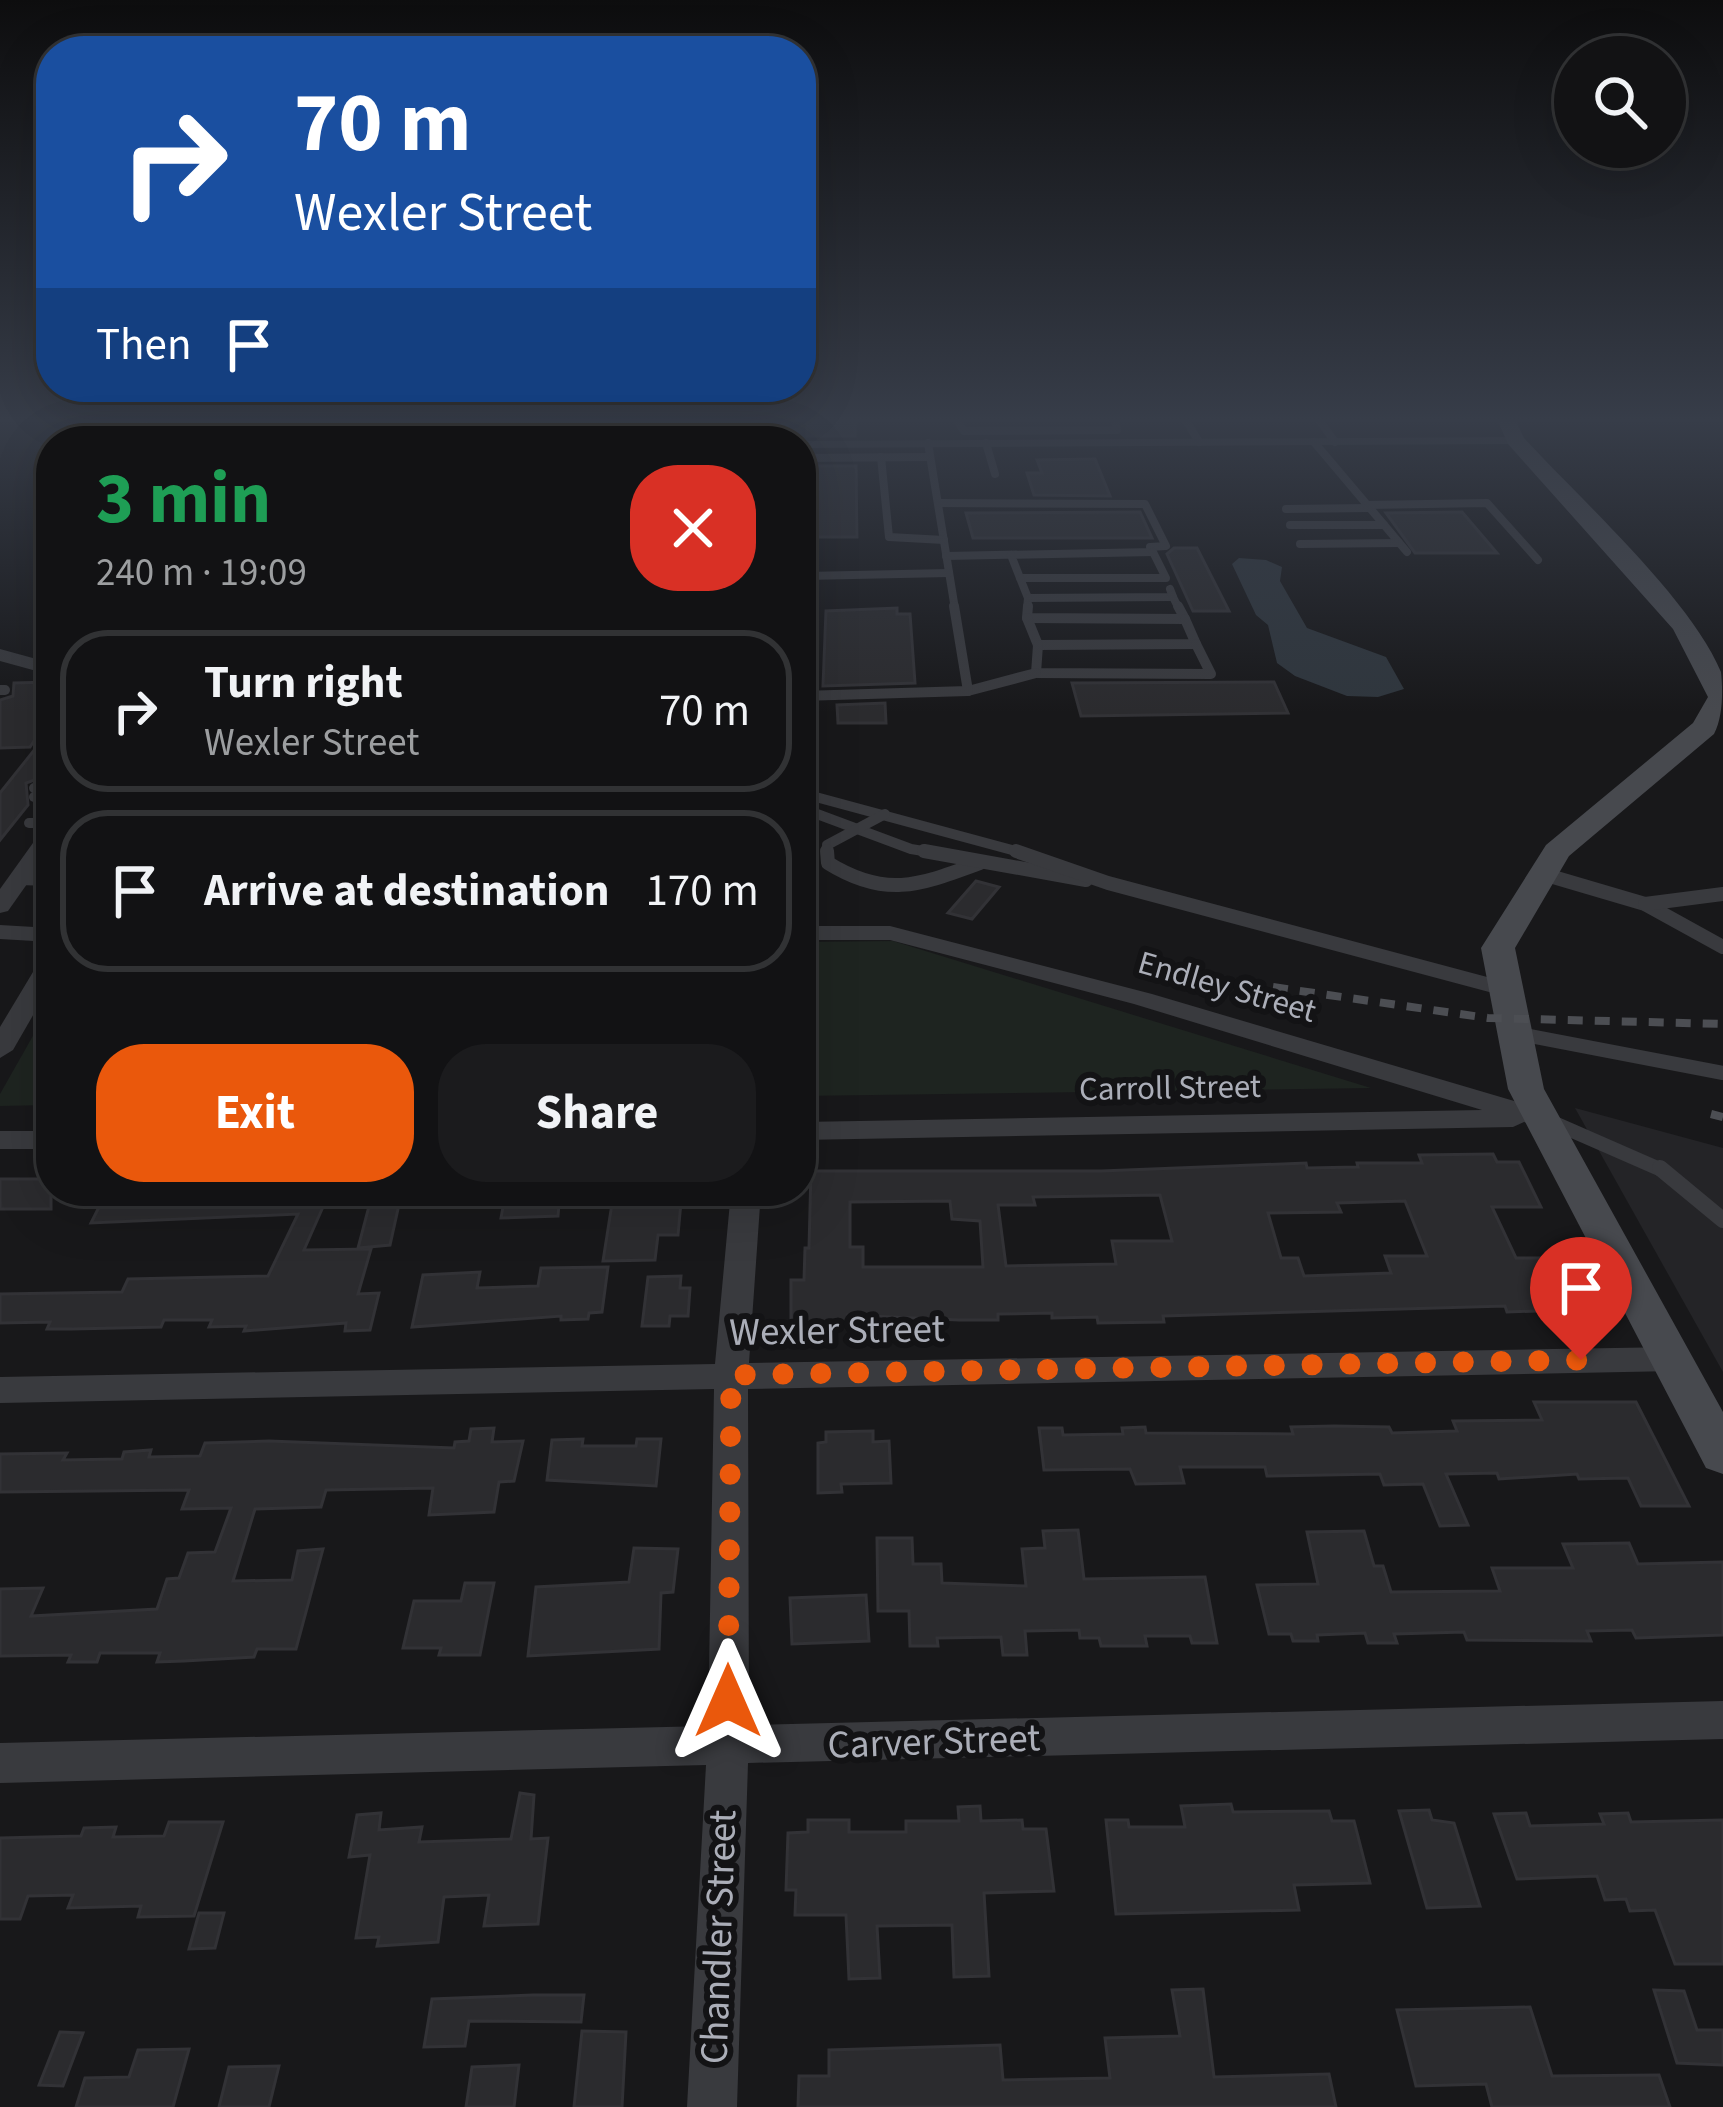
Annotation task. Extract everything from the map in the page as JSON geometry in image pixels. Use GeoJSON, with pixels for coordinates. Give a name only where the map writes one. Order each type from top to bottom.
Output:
{"type":"FeatureCollection","features":[{"type":"Feature","properties":{"kind":"main road"},"geometry":{"type":"LineString","coordinates":[[1586,515],[1684,626],[1711,669],[1721,697],[1704,728],[1557,851],[1498,948],[1526,1089],[1723,1455]]}},
{"type":"Feature","properties":{"kind":"street"},"geometry":{"type":"LineString","coordinates":[[0,655],[36,665]]}},
{"type":"Feature","properties":{"kind":"street"},"geometry":{"type":"LineString","coordinates":[[0,906],[20,878],[36,839]]}},
{"type":"Feature","properties":{"kind":"street"},"geometry":{"type":"LineString","coordinates":[[0,932],[36,933]]}},
{"type":"Feature","properties":{"kind":"street","name":"Endley Street"},"geometry":{"type":"LineString","coordinates":[[816,933],[890,933],[1143,999],[1541,1118]]}},
{"type":"Feature","properties":{"kind":"street"},"geometry":{"type":"LineString","coordinates":[[0,1050],[36,991]]}},
{"type":"Feature","properties":{"kind":"street","name":"Carroll Street"},"geometry":{"type":"LineString","coordinates":[[816,1131],[1541,1118]]}},
{"type":"Feature","properties":{"kind":"street"},"geometry":{"type":"LineString","coordinates":[[0,1141],[36,1140]]}},
{"type":"Feature","properties":{"kind":"street","name":"Chandler Street"},"geometry":{"type":"LineString","coordinates":[[712,2107],[728,1748],[731,1375],[745,1206]]}},
{"type":"Feature","properties":{"kind":"street","name":"Wexler Street"},"geometry":{"type":"LineString","coordinates":[[0,1390],[1675,1359]]}},
{"type":"Feature","properties":{"kind":"street","name":"Carver Street"},"geometry":{"type":"LineString","coordinates":[[0,1763],[1723,1720]]}},
{"type":"Feature","properties":{"kind":"lane"},"geometry":{"type":"LineString","coordinates":[[887,515],[889,537],[944,540]]}},
{"type":"Feature","properties":{"kind":"lane"},"geometry":{"type":"LineString","coordinates":[[940,515],[968,691]]}},
{"type":"Feature","properties":{"kind":"lane"},"geometry":{"type":"LineString","coordinates":[[816,696],[968,691],[1036,673],[1211,674],[1150,547],[1166,546],[1151,515]]}},
{"type":"Feature","properties":{"kind":"lane"},"geometry":{"type":"LineString","coordinates":[[1375,515],[1407,552]]}},
{"type":"Feature","properties":{"kind":"lane"},"geometry":{"type":"LineString","coordinates":[[1498,515],[1538,560]]}},
{"type":"Feature","properties":{"kind":"lane"},"geometry":{"type":"LineString","coordinates":[[1290,525],[1384,525]]}},
{"type":"Feature","properties":{"kind":"lane"},"geometry":{"type":"LineString","coordinates":[[1300,544],[1399,543]]}},
{"type":"Feature","properties":{"kind":"lane"},"geometry":{"type":"LineString","coordinates":[[946,556],[1153,552]]}},
{"type":"Feature","properties":{"kind":"lane"},"geometry":{"type":"LineString","coordinates":[[1011,555],[1028,598],[1027,618],[1038,645],[1036,673]]}},
{"type":"Feature","properties":{"kind":"lane"},"geometry":{"type":"LineString","coordinates":[[816,576],[949,573]]}},
{"type":"Feature","properties":{"kind":"lane"},"geometry":{"type":"LineString","coordinates":[[1020,578],[1166,578]]}},
{"type":"Feature","properties":{"kind":"lane"},"geometry":{"type":"LineString","coordinates":[[1028,598],[1172,596]]}},
{"type":"Feature","properties":{"kind":"lane"},"geometry":{"type":"LineString","coordinates":[[1027,618],[1185,619]]}},
{"type":"Feature","properties":{"kind":"lane"},"geometry":{"type":"LineString","coordinates":[[1038,645],[1196,644]]}},
{"type":"Feature","properties":{"kind":"lane"},"geometry":{"type":"LineString","coordinates":[[816,797],[1052,861],[1108,884]]}},
{"type":"Feature","properties":{"kind":"lane"},"geometry":{"type":"LineString","coordinates":[[816,814],[911,849],[1108,884],[1505,989]]}},
{"type":"Feature","properties":{"kind":"lane"},"geometry":{"type":"LineString","coordinates":[[885,814],[827,845],[828,863],[855,883],[885,889],[912,887],[982,862]]}},
{"type":"Feature","properties":{"kind":"lane"},"geometry":{"type":"LineString","coordinates":[[1543,874],[1645,904],[1723,947]]}},
{"type":"Feature","properties":{"kind":"lane"},"geometry":{"type":"LineString","coordinates":[[20,878],[36,879]]}},
{"type":"Feature","properties":{"kind":"lane"},"geometry":{"type":"LineString","coordinates":[[1645,904],[1723,894]]}},
{"type":"Feature","properties":{"kind":"lane"},"geometry":{"type":"LineString","coordinates":[[1514,1034],[1723,1073]]}},
{"type":"Feature","properties":{"kind":"lane"},"geometry":{"type":"LineString","coordinates":[[1541,1118],[1655,1164],[1723,1220]]}},
{"type":"Feature","properties":{"kind":"shaded area"},"geometry":{"type":"Polygon","coordinates":[[[1239,558],[1282,567],[1280,581],[1307,628],[1386,657],[1404,689],[1378,697],[1347,696],[1295,676],[1277,663],[1268,625],[1256,615],[1232,564],[1239,558]]]}},
{"type":"Feature","properties":{"kind":"shaded area"},"geometry":{"type":"Polygon","coordinates":[[[893,941],[1371,1088],[816,1096],[816,942],[893,941]]]}},
{"type":"Feature","properties":{"kind":"shaded area"},"geometry":{"type":"Polygon","coordinates":[[[36,1030],[36,1105],[0,1106],[0,1094],[36,1030]]]}},
{"type":"Feature","properties":{"kind":"shaded area"},"geometry":{"type":"Polygon","coordinates":[[[1575,1108],[1723,1148],[1723,1372],[1575,1108]]]}},
{"type":"Feature","properties":{"kind":"building"},"geometry":{"type":"Polygon","coordinates":[[[816,515],[857,515],[857,537],[816,537],[816,515]]]}},
{"type":"Feature","properties":{"kind":"building"},"geometry":{"type":"Polygon","coordinates":[[[967,515],[1142,515],[1152,538],[973,538],[967,515]]]}},
{"type":"Feature","properties":{"kind":"building"},"geometry":{"type":"Polygon","coordinates":[[[1388,515],[1465,515],[1497,553],[1415,553],[1388,515]]]}},
{"type":"Feature","properties":{"kind":"building"},"geometry":{"type":"Polygon","coordinates":[[[1174,548],[1197,548],[1229,611],[1193,611],[1167,554],[1174,548]]]}},
{"type":"Feature","properties":{"kind":"building"},"geometry":{"type":"Polygon","coordinates":[[[897,608],[897,614],[910,614],[915,683],[823,686],[826,611],[897,608]]]}},
{"type":"Feature","properties":{"kind":"building"},"geometry":{"type":"Polygon","coordinates":[[[36,682],[36,738],[30,747],[0,748],[0,700],[13,696],[14,683],[36,682]]]}},
{"type":"Feature","properties":{"kind":"building"},"geometry":{"type":"Polygon","coordinates":[[[1274,682],[1288,713],[1081,716],[1072,683],[1274,682]]]}},
{"type":"Feature","properties":{"kind":"building"},"geometry":{"type":"Polygon","coordinates":[[[885,703],[886,723],[838,723],[837,705],[885,703]]]}},
{"type":"Feature","properties":{"kind":"building"},"geometry":{"type":"Polygon","coordinates":[[[36,748],[36,779],[26,783],[28,805],[0,840],[0,793],[36,748]]]}},
{"type":"Feature","properties":{"kind":"building"},"geometry":{"type":"Polygon","coordinates":[[[976,881],[999,887],[972,919],[948,913],[976,881]]]}},
{"type":"Feature","properties":{"kind":"building"},"geometry":{"type":"Polygon","coordinates":[[[1493,1154],[1497,1162],[1519,1162],[1541,1207],[1492,1207],[1516,1258],[1564,1258],[1590,1309],[1507,1312],[1505,1306],[1163,1316],[1164,1322],[1098,1323],[1097,1317],[1052,1318],[1052,1313],[998,1314],[998,1320],[848,1315],[848,1321],[791,1322],[791,1280],[804,1280],[810,1206],[816,1206],[816,1171],[1101,1171],[1422,1163],[1419,1155],[1493,1154]],[[1160,1195],[1033,1197],[1035,1205],[998,1205],[1006,1266],[1116,1264],[1112,1241],[1172,1241],[1160,1195]],[[950,1201],[850,1202],[850,1247],[863,1247],[863,1267],[983,1267],[980,1221],[952,1219],[950,1201]],[[1405,1201],[1337,1203],[1341,1212],[1268,1213],[1281,1258],[1298,1258],[1304,1276],[1391,1273],[1385,1256],[1427,1256],[1405,1201]]]}},
{"type":"Feature","properties":{"kind":"building"},"geometry":{"type":"Polygon","coordinates":[[[0,1179],[36,1179],[36,1206],[51,1206],[51,1209],[0,1209],[0,1179]]]}},
{"type":"Feature","properties":{"kind":"building"},"geometry":{"type":"Polygon","coordinates":[[[100,1206],[323,1206],[304,1250],[371,1249],[358,1294],[379,1293],[370,1330],[345,1331],[346,1323],[244,1331],[246,1326],[209,1327],[212,1320],[164,1320],[161,1327],[72,1329],[47,1329],[50,1322],[0,1323],[0,1294],[122,1292],[128,1279],[268,1276],[298,1214],[91,1223],[100,1206]]]}},
{"type":"Feature","properties":{"kind":"building"},"geometry":{"type":"Polygon","coordinates":[[[369,1206],[399,1206],[390,1245],[358,1248],[369,1206]]]}},
{"type":"Feature","properties":{"kind":"building"},"geometry":{"type":"Polygon","coordinates":[[[503,1206],[559,1206],[558,1216],[501,1218],[503,1206]]]}},
{"type":"Feature","properties":{"kind":"building"},"geometry":{"type":"Polygon","coordinates":[[[612,1206],[681,1206],[678,1235],[658,1235],[655,1260],[603,1261],[612,1206]]]}},
{"type":"Feature","properties":{"kind":"building"},"geometry":{"type":"Polygon","coordinates":[[[608,1267],[602,1312],[589,1313],[588,1319],[561,1320],[561,1316],[412,1327],[423,1275],[480,1272],[477,1288],[538,1286],[541,1268],[608,1267]]]}},
{"type":"Feature","properties":{"kind":"building"},"geometry":{"type":"Polygon","coordinates":[[[681,1276],[680,1288],[690,1288],[688,1316],[670,1316],[669,1326],[642,1326],[648,1277],[681,1276]]]}},
{"type":"Feature","properties":{"kind":"building"},"geometry":{"type":"Polygon","coordinates":[[[1534,1402],[1636,1402],[1689,1506],[1641,1506],[1628,1478],[1579,1479],[1577,1474],[1499,1479],[1497,1473],[1446,1474],[1468,1525],[1440,1526],[1423,1484],[1384,1485],[1380,1474],[1267,1476],[1265,1467],[1180,1467],[1184,1483],[1136,1484],[1130,1469],[1044,1470],[1039,1428],[1062,1428],[1063,1435],[1123,1434],[1122,1428],[1145,1427],[1146,1433],[1293,1434],[1291,1427],[1334,1426],[1389,1427],[1392,1433],[1457,1431],[1453,1421],[1542,1420],[1534,1402]]]}},
{"type":"Feature","properties":{"kind":"building"},"geometry":{"type":"Polygon","coordinates":[[[494,1428],[492,1442],[523,1441],[514,1481],[499,1482],[494,1512],[429,1515],[433,1488],[326,1490],[321,1507],[255,1509],[233,1581],[292,1580],[298,1551],[323,1549],[296,1649],[257,1649],[254,1657],[157,1662],[160,1653],[100,1653],[97,1662],[68,1662],[71,1655],[0,1656],[0,1589],[43,1588],[31,1616],[157,1609],[167,1579],[179,1578],[188,1553],[215,1552],[231,1508],[182,1509],[189,1490],[0,1492],[0,1454],[67,1453],[63,1460],[122,1459],[124,1452],[151,1450],[149,1457],[200,1456],[205,1443],[269,1441],[454,1448],[455,1442],[469,1441],[471,1429],[494,1428]]]}},
{"type":"Feature","properties":{"kind":"building"},"geometry":{"type":"Polygon","coordinates":[[[873,1431],[873,1442],[889,1441],[891,1483],[841,1484],[842,1492],[818,1493],[818,1443],[826,1442],[826,1432],[873,1431]]]}},
{"type":"Feature","properties":{"kind":"building"},"geometry":{"type":"Polygon","coordinates":[[[583,1439],[582,1446],[636,1446],[637,1439],[661,1439],[656,1486],[547,1480],[552,1440],[583,1439]]]}},
{"type":"Feature","properties":{"kind":"building"},"geometry":{"type":"Polygon","coordinates":[[[1078,1530],[1084,1579],[1205,1577],[1217,1643],[1192,1643],[1190,1636],[1145,1636],[1147,1646],[1101,1646],[1099,1638],[1080,1638],[1079,1630],[1025,1631],[1027,1655],[1003,1655],[1001,1637],[937,1638],[938,1646],[910,1646],[909,1611],[878,1611],[877,1538],[912,1538],[913,1564],[941,1564],[942,1583],[1026,1586],[1022,1549],[1045,1548],[1043,1531],[1078,1530]]]}},
{"type":"Feature","properties":{"kind":"building"},"geometry":{"type":"Polygon","coordinates":[[[1364,1531],[1374,1566],[1383,1566],[1391,1592],[1500,1591],[1492,1568],[1573,1568],[1563,1544],[1629,1543],[1638,1564],[1723,1562],[1723,1635],[1636,1638],[1632,1630],[1587,1631],[1591,1641],[1467,1640],[1464,1632],[1394,1634],[1397,1643],[1368,1643],[1365,1633],[1317,1635],[1318,1641],[1269,1634],[1257,1585],[1318,1584],[1307,1532],[1364,1531]]]}},
{"type":"Feature","properties":{"kind":"building"},"geometry":{"type":"Polygon","coordinates":[[[634,1548],[678,1549],[673,1592],[661,1593],[659,1649],[528,1656],[536,1587],[629,1582],[634,1548]]]}},
{"type":"Feature","properties":{"kind":"building"},"geometry":{"type":"Polygon","coordinates":[[[465,1583],[494,1583],[480,1655],[439,1655],[441,1648],[403,1648],[414,1601],[461,1601],[465,1583]]]}},
{"type":"Feature","properties":{"kind":"building"},"geometry":{"type":"Polygon","coordinates":[[[866,1595],[869,1641],[792,1644],[790,1598],[866,1595]]]}},
{"type":"Feature","properties":{"kind":"building"},"geometry":{"type":"Polygon","coordinates":[[[520,1793],[534,1795],[531,1839],[548,1838],[538,1924],[484,1926],[489,1895],[444,1897],[438,1942],[377,1946],[379,1937],[356,1938],[370,1855],[349,1857],[357,1815],[381,1813],[379,1830],[422,1827],[419,1842],[511,1839],[520,1793]]]}},
{"type":"Feature","properties":{"kind":"building"},"geometry":{"type":"Polygon","coordinates":[[[1231,1804],[1233,1812],[1329,1811],[1332,1821],[1354,1821],[1370,1883],[1294,1885],[1299,1910],[1116,1914],[1106,1820],[1128,1820],[1129,1827],[1185,1827],[1181,1806],[1231,1804]]]}},
{"type":"Feature","properties":{"kind":"building"},"geometry":{"type":"Polygon","coordinates":[[[980,1806],[981,1821],[1022,1820],[1023,1829],[1046,1829],[1054,1891],[984,1893],[989,1976],[954,1977],[952,1925],[877,1926],[880,1978],[849,1979],[846,1915],[795,1915],[796,1890],[786,1890],[788,1833],[808,1832],[808,1820],[849,1820],[849,1832],[906,1832],[906,1821],[959,1821],[958,1807],[980,1806]]]}},
{"type":"Feature","properties":{"kind":"building"},"geometry":{"type":"Polygon","coordinates":[[[1429,1810],[1432,1820],[1454,1823],[1480,1906],[1427,1908],[1399,1811],[1429,1810]]]}},
{"type":"Feature","properties":{"kind":"building"},"geometry":{"type":"Polygon","coordinates":[[[1526,1813],[1530,1826],[1604,1824],[1600,1814],[1628,1813],[1631,1822],[1723,1820],[1723,1964],[1675,1964],[1655,1910],[1630,1911],[1626,1899],[1605,1900],[1597,1876],[1517,1879],[1494,1814],[1526,1813]]]}},
{"type":"Feature","properties":{"kind":"building"},"geometry":{"type":"Polygon","coordinates":[[[169,1822],[223,1822],[194,1916],[138,1917],[141,1906],[68,1908],[73,1895],[28,1896],[20,1919],[0,1919],[0,1838],[81,1836],[84,1828],[116,1827],[113,1837],[164,1836],[169,1822]]]}},
{"type":"Feature","properties":{"kind":"building"},"geometry":{"type":"Polygon","coordinates":[[[199,1913],[224,1913],[215,1948],[189,1949],[199,1913]]]}},
{"type":"Feature","properties":{"kind":"building"},"geometry":{"type":"Polygon","coordinates":[[[1203,1989],[1214,2077],[1329,2074],[1336,2107],[798,2107],[799,2076],[829,2076],[829,2050],[1000,2045],[1003,2080],[1110,2078],[1105,2038],[1180,2036],[1172,1990],[1203,1989]]]}},
{"type":"Feature","properties":{"kind":"building"},"geometry":{"type":"Polygon","coordinates":[[[1654,1990],[1684,1991],[1697,2030],[1723,2030],[1723,2065],[1677,2063],[1654,1990]]]}},
{"type":"Feature","properties":{"kind":"building"},"geometry":{"type":"Polygon","coordinates":[[[584,1995],[581,2022],[469,2021],[465,2046],[424,2047],[432,1999],[584,1995]]]}},
{"type":"Feature","properties":{"kind":"building"},"geometry":{"type":"Polygon","coordinates":[[[1530,2007],[1552,2076],[1659,2075],[1670,2107],[1492,2107],[1486,2084],[1416,2086],[1397,2010],[1530,2007]]]}},
{"type":"Feature","properties":{"kind":"building"},"geometry":{"type":"Polygon","coordinates":[[[582,2031],[626,2032],[622,2107],[574,2107],[582,2031]]]}},
{"type":"Feature","properties":{"kind":"building"},"geometry":{"type":"Polygon","coordinates":[[[60,2032],[83,2033],[63,2086],[39,2085],[60,2032]]]}},
{"type":"Feature","properties":{"kind":"building"},"geometry":{"type":"Polygon","coordinates":[[[189,2049],[173,2107],[76,2107],[85,2078],[129,2077],[138,2050],[189,2049]]]}},
{"type":"Feature","properties":{"kind":"building"},"geometry":{"type":"Polygon","coordinates":[[[519,2065],[514,2107],[466,2107],[472,2067],[519,2065]]]}},
{"type":"Feature","properties":{"kind":"building"},"geometry":{"type":"Polygon","coordinates":[[[279,2066],[269,2107],[219,2107],[229,2067],[279,2066]]]}},
{"type":"Feature","properties":{"kind":"railway"},"geometry":{"type":"LineString","coordinates":[[1273,987],[1488,1018],[1723,1024]]}},
{"type":"Feature","properties":{"kind":"railway"},"geometry":{"type":"LineString","coordinates":[[1711,1114],[1723,1117]]}},
{"type":"Feature","properties":{"kind":"route"},"geometry":{"type":"LineString","coordinates":[[728,1701],[731,1375],[1581,1360]]}}]}
